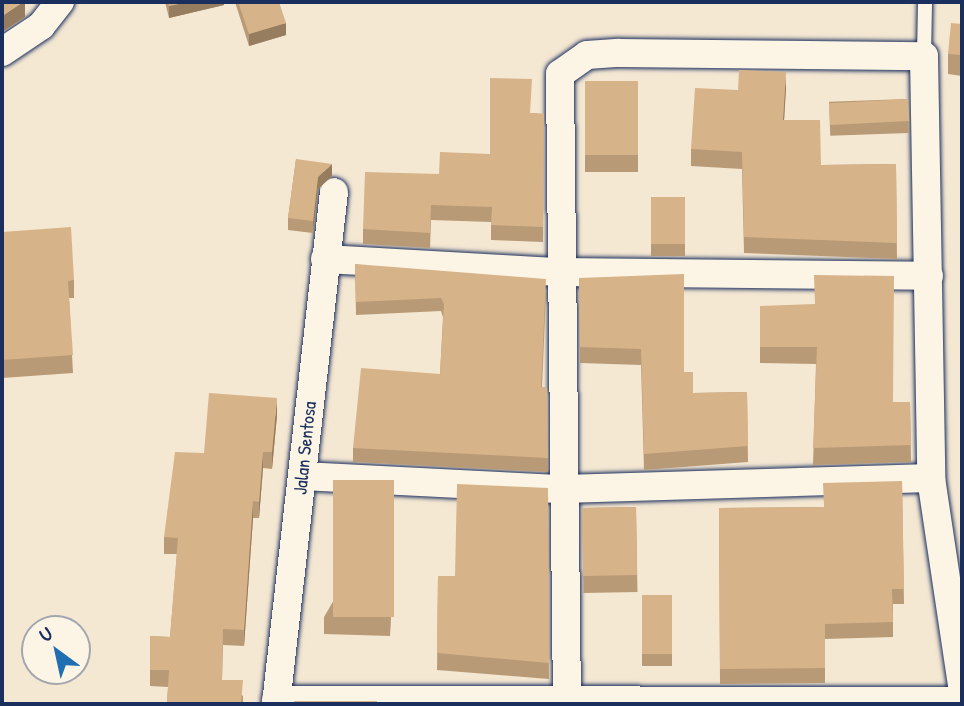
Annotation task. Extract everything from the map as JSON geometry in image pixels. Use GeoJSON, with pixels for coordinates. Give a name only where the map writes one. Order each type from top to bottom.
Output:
{"type":"FeatureCollection","features":[{"type":"Feature","properties":{"kind":"street"},"geometry":{"type":"LineString","coordinates":[[2,52],[41,26],[60,2]]}},
{"type":"Feature","properties":{"kind":"street"},"geometry":{"type":"LineString","coordinates":[[567,704],[560,272],[560,74],[569,62],[620,52],[924,56],[931,478],[957,621],[962,685]]}},
{"type":"Feature","properties":{"kind":"street","name":"Jalan Sentosa"},"geometry":{"type":"LineString","coordinates":[[276,702],[334,192]]}},
{"type":"Feature","properties":{"kind":"street"},"geometry":{"type":"LineString","coordinates":[[325,259],[560,272],[929,276]]}},
{"type":"Feature","properties":{"kind":"street"},"geometry":{"type":"LineString","coordinates":[[302,476],[563,489],[931,478]]}},
{"type":"Feature","properties":{"kind":"street"},"geometry":{"type":"LineString","coordinates":[[276,702],[567,704],[962,701]]}},
{"type":"Feature","properties":{"kind":"lane"},"geometry":{"type":"LineString","coordinates":[[924,56],[925,2]]}},
{"type":"Feature","properties":{"kind":"building"},"geometry":{"type":"Polygon","coordinates":[[[2,2],[23,2],[2,16],[2,2]]]}},
{"type":"Feature","properties":{"kind":"building"},"geometry":{"type":"Polygon","coordinates":[[[168,2],[188,2],[169,6],[168,2]]]}},
{"type":"Feature","properties":{"kind":"building"},"geometry":{"type":"Polygon","coordinates":[[[238,2],[279,2],[286,23],[249,34],[238,2]]]}},
{"type":"Feature","properties":{"kind":"building"},"geometry":{"type":"Polygon","coordinates":[[[951,23],[962,24],[962,55],[948,54],[951,23]]]}},
{"type":"Feature","properties":{"kind":"building"},"geometry":{"type":"Polygon","coordinates":[[[739,70],[786,72],[783,120],[820,120],[821,165],[896,164],[897,243],[744,237],[742,152],[691,149],[695,88],[738,90],[739,70]]]}},
{"type":"Feature","properties":{"kind":"building"},"geometry":{"type":"Polygon","coordinates":[[[490,78],[532,79],[530,113],[544,114],[543,227],[491,225],[492,207],[431,205],[430,233],[363,229],[365,172],[439,174],[440,152],[490,154],[490,78]]]}},
{"type":"Feature","properties":{"kind":"building"},"geometry":{"type":"Polygon","coordinates":[[[585,81],[638,81],[638,155],[585,155],[585,81]]]}},
{"type":"Feature","properties":{"kind":"building"},"geometry":{"type":"Polygon","coordinates":[[[908,99],[909,121],[830,125],[829,103],[908,99]]]}},
{"type":"Feature","properties":{"kind":"building"},"geometry":{"type":"Polygon","coordinates":[[[296,159],[332,164],[318,177],[313,221],[288,218],[296,159]]]}},
{"type":"Feature","properties":{"kind":"building"},"geometry":{"type":"Polygon","coordinates":[[[651,197],[685,197],[685,244],[651,244],[651,197]]]}},
{"type":"Feature","properties":{"kind":"building"},"geometry":{"type":"Polygon","coordinates":[[[71,227],[74,280],[68,281],[73,355],[2,360],[2,232],[71,227]]]}},
{"type":"Feature","properties":{"kind":"building"},"geometry":{"type":"Polygon","coordinates":[[[355,264],[546,279],[541,387],[547,388],[548,458],[353,448],[361,368],[440,374],[444,304],[441,298],[356,302],[355,264]]]}},
{"type":"Feature","properties":{"kind":"building"},"geometry":{"type":"Polygon","coordinates":[[[684,274],[684,372],[693,372],[693,393],[747,392],[748,446],[644,454],[641,349],[580,347],[579,278],[684,274]]]}},
{"type":"Feature","properties":{"kind":"building"},"geometry":{"type":"Polygon","coordinates":[[[814,275],[894,276],[893,402],[910,402],[911,445],[813,448],[817,347],[760,347],[760,306],[815,304],[814,275]]]}},
{"type":"Feature","properties":{"kind":"building"},"geometry":{"type":"Polygon","coordinates":[[[209,393],[277,398],[272,452],[263,452],[259,502],[253,501],[244,630],[223,629],[222,680],[243,680],[241,704],[167,704],[169,670],[150,670],[150,636],[170,637],[178,538],[164,537],[175,452],[204,453],[209,393]]]}},
{"type":"Feature","properties":{"kind":"building"},"geometry":{"type":"Polygon","coordinates":[[[333,480],[394,480],[394,617],[333,617],[333,480]]]}},
{"type":"Feature","properties":{"kind":"building"},"geometry":{"type":"Polygon","coordinates":[[[902,481],[904,589],[892,589],[893,622],[825,624],[825,668],[720,669],[719,508],[824,507],[823,483],[902,481]]]}},
{"type":"Feature","properties":{"kind":"building"},"geometry":{"type":"Polygon","coordinates":[[[457,484],[548,488],[549,663],[437,653],[438,576],[455,576],[457,484]]]}},
{"type":"Feature","properties":{"kind":"building"},"geometry":{"type":"Polygon","coordinates":[[[636,507],[637,575],[583,576],[582,508],[636,507]]]}},
{"type":"Feature","properties":{"kind":"building"},"geometry":{"type":"Polygon","coordinates":[[[642,595],[672,595],[672,654],[642,654],[642,595]]]}},
{"type":"Feature","properties":{"kind":"building"},"geometry":{"type":"Polygon","coordinates":[[[294,701],[377,701],[377,704],[294,704],[294,701]]]}}]}
